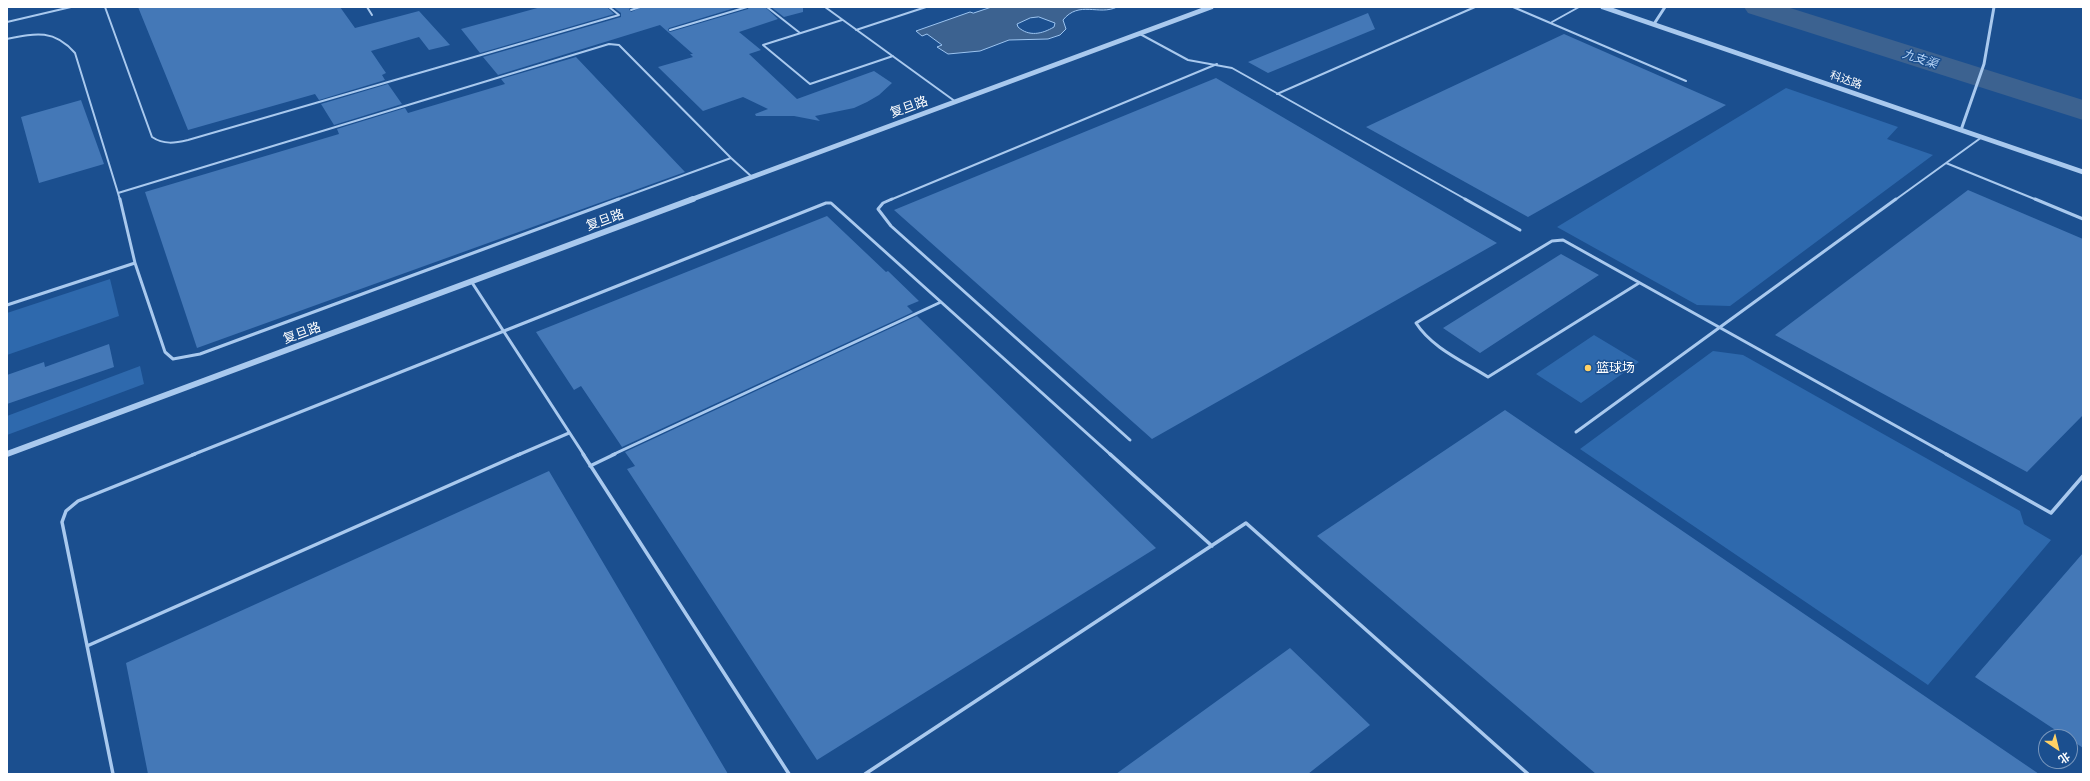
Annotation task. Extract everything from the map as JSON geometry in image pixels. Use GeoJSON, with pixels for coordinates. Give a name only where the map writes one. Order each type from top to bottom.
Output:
{"type":"FeatureCollection","features":[{"type":"Feature","properties":{"kind":"street","name":"复旦路"},"geometry":{"type":"LineString","coordinates":[[7,454],[1212,7]]}},
{"type":"Feature","properties":{"kind":"street","name":"科达路"},"geometry":{"type":"LineString","coordinates":[[1603,7],[2083,172]]}},
{"type":"Feature","properties":{"kind":"street"},"geometry":{"type":"LineString","coordinates":[[1654,24],[1665,7]]}},
{"type":"Feature","properties":{"kind":"street"},"geometry":{"type":"LineString","coordinates":[[1961,130],[1984,64],[1994,7]]}},
{"type":"Feature","properties":{"kind":"lane"},"geometry":{"type":"LineString","coordinates":[[7,22],[71,7]]}},
{"type":"Feature","properties":{"kind":"lane"},"geometry":{"type":"LineString","coordinates":[[105,7],[152,137],[158,142],[170,143],[188,140],[618,16],[609,7]]}},
{"type":"Feature","properties":{"kind":"lane"},"geometry":{"type":"LineString","coordinates":[[367,7],[372,15]]}},
{"type":"Feature","properties":{"kind":"lane"},"geometry":{"type":"LineString","coordinates":[[631,10],[640,7]]}},
{"type":"Feature","properties":{"kind":"lane"},"geometry":{"type":"LineString","coordinates":[[670,30],[748,7]]}},
{"type":"Feature","properties":{"kind":"lane"},"geometry":{"type":"LineString","coordinates":[[767,7],[800,33]]}},
{"type":"Feature","properties":{"kind":"lane"},"geometry":{"type":"LineString","coordinates":[[824,7],[956,102]]}},
{"type":"Feature","properties":{"kind":"lane"},"geometry":{"type":"LineString","coordinates":[[856,30],[926,7]]}},
{"type":"Feature","properties":{"kind":"lane"},"geometry":{"type":"LineString","coordinates":[[1277,94],[1475,7]]}},
{"type":"Feature","properties":{"kind":"lane"},"geometry":{"type":"LineString","coordinates":[[1513,7],[1552,22],[1686,81]]}},
{"type":"Feature","properties":{"kind":"lane"},"geometry":{"type":"LineString","coordinates":[[1552,22],[1579,7]]}},
{"type":"Feature","properties":{"kind":"lane"},"geometry":{"type":"LineString","coordinates":[[842,20],[763,45],[810,84],[893,56]]}},
{"type":"Feature","properties":{"kind":"lane"},"geometry":{"type":"LineString","coordinates":[[7,40],[33,34],[52,35],[64,40],[75,53],[118,194],[136,263],[165,352],[173,360],[207,351],[731,158]]}},
{"type":"Feature","properties":{"kind":"lane"},"geometry":{"type":"LineString","coordinates":[[1140,34],[1188,60],[1217,64],[1232,68],[1520,230]]}},
{"type":"Feature","properties":{"kind":"lane"},"geometry":{"type":"LineString","coordinates":[[118,194],[609,44],[620,45],[731,158],[752,177]]}},
{"type":"Feature","properties":{"kind":"lane"},"geometry":{"type":"LineString","coordinates":[[1130,440],[891,226],[878,209],[883,203],[1217,64]]}},
{"type":"Feature","properties":{"kind":"lane"},"geometry":{"type":"LineString","coordinates":[[1576,432],[1982,137]]}},
{"type":"Feature","properties":{"kind":"lane"},"geometry":{"type":"LineString","coordinates":[[1946,163],[2083,219]]}},
{"type":"Feature","properties":{"kind":"lane"},"geometry":{"type":"LineString","coordinates":[[113,774],[62,522],[66,511],[78,501],[503,330],[826,203],[831,203],[1212,546]]}},
{"type":"Feature","properties":{"kind":"lane"},"geometry":{"type":"LineString","coordinates":[[1639,283],[1488,377],[1431,340],[1419,331],[1416,323],[1552,241],[1563,240],[2051,513],[2083,476]]}},
{"type":"Feature","properties":{"kind":"lane"},"geometry":{"type":"LineString","coordinates":[[7,306],[136,263]]}},
{"type":"Feature","properties":{"kind":"lane"},"geometry":{"type":"LineString","coordinates":[[471,281],[789,774]]}},
{"type":"Feature","properties":{"kind":"lane"},"geometry":{"type":"LineString","coordinates":[[590,466],[941,302]]}},
{"type":"Feature","properties":{"kind":"lane"},"geometry":{"type":"LineString","coordinates":[[87,646],[569,433]]}},
{"type":"Feature","properties":{"kind":"lane"},"geometry":{"type":"LineString","coordinates":[[865,774],[1246,523],[1528,774]]}},
{"type":"Feature","properties":{"kind":"shaded area"},"geometry":{"type":"Polygon","coordinates":[[[992,7],[1117,7],[1103,10],[1082,9],[1069,14],[1063,20],[1066,29],[1060,35],[1048,39],[1009,40],[980,51],[948,54],[937,47],[942,45],[927,34],[922,36],[916,31],[970,12],[973,13],[992,7]],[[1039,17],[1030,18],[1017,24],[1018,27],[1027,32],[1040,33],[1054,27],[1055,23],[1039,17]]]}},
{"type":"Feature","properties":{"kind":"shaded area"},"geometry":{"type":"Polygon","coordinates":[[[1786,88],[1898,127],[1887,139],[1933,155],[1730,306],[1697,305],[1557,227],[1786,88]]]}},
{"type":"Feature","properties":{"kind":"shaded area"},"geometry":{"type":"Polygon","coordinates":[[[110,279],[119,316],[7,355],[7,313],[110,279]]]}},
{"type":"Feature","properties":{"kind":"shaded area","name":"篮球场"},"geometry":{"type":"Polygon","coordinates":[[[1594,335],[1639,362],[1581,403],[1536,374],[1594,335]]]}},
{"type":"Feature","properties":{"kind":"shaded area"},"geometry":{"type":"Polygon","coordinates":[[[1713,351],[1743,355],[2020,511],[2024,524],[2051,540],[1928,685],[1580,449],[1713,351]]]}},
{"type":"Feature","properties":{"kind":"shaded area"},"geometry":{"type":"Polygon","coordinates":[[[140,366],[144,384],[7,435],[7,416],[140,366]]]}},
{"type":"Feature","properties":{"kind":"building"},"geometry":{"type":"Polygon","coordinates":[[[138,7],[340,7],[355,28],[419,11],[450,45],[429,50],[419,37],[371,51],[386,73],[382,75],[385,80],[319,100],[315,94],[188,130],[138,7]]]}},
{"type":"Feature","properties":{"kind":"building"},"geometry":{"type":"Polygon","coordinates":[[[541,7],[607,7],[614,14],[480,53],[461,29],[541,7]]]}},
{"type":"Feature","properties":{"kind":"building"},"geometry":{"type":"Polygon","coordinates":[[[613,7],[632,7],[629,9],[631,12],[642,7],[738,7],[669,28],[668,30],[670,32],[748,9],[749,7],[765,7],[778,19],[739,32],[761,50],[749,54],[797,99],[874,71],[892,83],[879,95],[854,108],[815,116],[820,121],[794,116],[756,116],[755,114],[768,109],[743,97],[703,111],[658,67],[693,57],[690,54],[693,54],[660,25],[498,75],[483,57],[621,17],[621,13],[613,7]]]}},
{"type":"Feature","properties":{"kind":"building"},"geometry":{"type":"Polygon","coordinates":[[[771,7],[803,7],[803,12],[784,17],[771,7]]]}},
{"type":"Feature","properties":{"kind":"building"},"geometry":{"type":"Polygon","coordinates":[[[1368,13],[1375,29],[1268,73],[1248,62],[1368,13]]]}},
{"type":"Feature","properties":{"kind":"building"},"geometry":{"type":"Polygon","coordinates":[[[1564,34],[1726,105],[1528,217],[1366,127],[1564,34]]]}},
{"type":"Feature","properties":{"kind":"building"},"geometry":{"type":"Polygon","coordinates":[[[576,57],[685,172],[197,348],[145,192],[339,134],[337,129],[405,108],[408,113],[505,84],[501,79],[576,57]]]}},
{"type":"Feature","properties":{"kind":"building"},"geometry":{"type":"Polygon","coordinates":[[[1216,78],[1497,243],[1152,439],[894,210],[1216,78]]]}},
{"type":"Feature","properties":{"kind":"building"},"geometry":{"type":"Polygon","coordinates":[[[388,84],[402,104],[334,125],[321,104],[388,84]]]}},
{"type":"Feature","properties":{"kind":"building"},"geometry":{"type":"Polygon","coordinates":[[[81,100],[104,164],[39,183],[21,117],[81,100]]]}},
{"type":"Feature","properties":{"kind":"building"},"geometry":{"type":"Polygon","coordinates":[[[1968,190],[2083,239],[2083,415],[2027,472],[1775,335],[1968,190]]]}},
{"type":"Feature","properties":{"kind":"building"},"geometry":{"type":"Polygon","coordinates":[[[827,216],[919,301],[907,306],[913,312],[622,447],[581,386],[574,390],[536,332],[827,216]]]}},
{"type":"Feature","properties":{"kind":"building"},"geometry":{"type":"Polygon","coordinates":[[[1561,254],[1599,275],[1480,353],[1443,328],[1561,254]]]}},
{"type":"Feature","properties":{"kind":"building"},"geometry":{"type":"Polygon","coordinates":[[[917,316],[1156,548],[817,760],[627,469],[635,466],[625,452],[917,316]]]}},
{"type":"Feature","properties":{"kind":"building"},"geometry":{"type":"Polygon","coordinates":[[[109,344],[114,367],[7,404],[7,375],[44,362],[45,367],[109,344]]]}},
{"type":"Feature","properties":{"kind":"building"},"geometry":{"type":"Polygon","coordinates":[[[1505,410],[2039,774],[1596,774],[1317,536],[1505,410]]]}},
{"type":"Feature","properties":{"kind":"building"},"geometry":{"type":"Polygon","coordinates":[[[549,471],[728,774],[148,774],[126,663],[549,471]]]}},
{"type":"Feature","properties":{"kind":"building"},"geometry":{"type":"Polygon","coordinates":[[[2083,553],[2083,748],[2078,745],[2078,729],[2054,729],[1975,677],[2083,553]]]}},
{"type":"Feature","properties":{"kind":"building"},"geometry":{"type":"Polygon","coordinates":[[[1290,648],[1370,725],[1308,774],[1116,774],[1290,648]]]}},
{"type":"Feature","properties":{"kind":"waterway","name":"九支渠"},"geometry":{"type":"LineString","coordinates":[[1758,7],[2083,110]]}},
{"type":"Feature","properties":{"kind":"place","name":"篮球场"},"geometry":{"type":"Point","coordinates":[1588,368]}}]}
